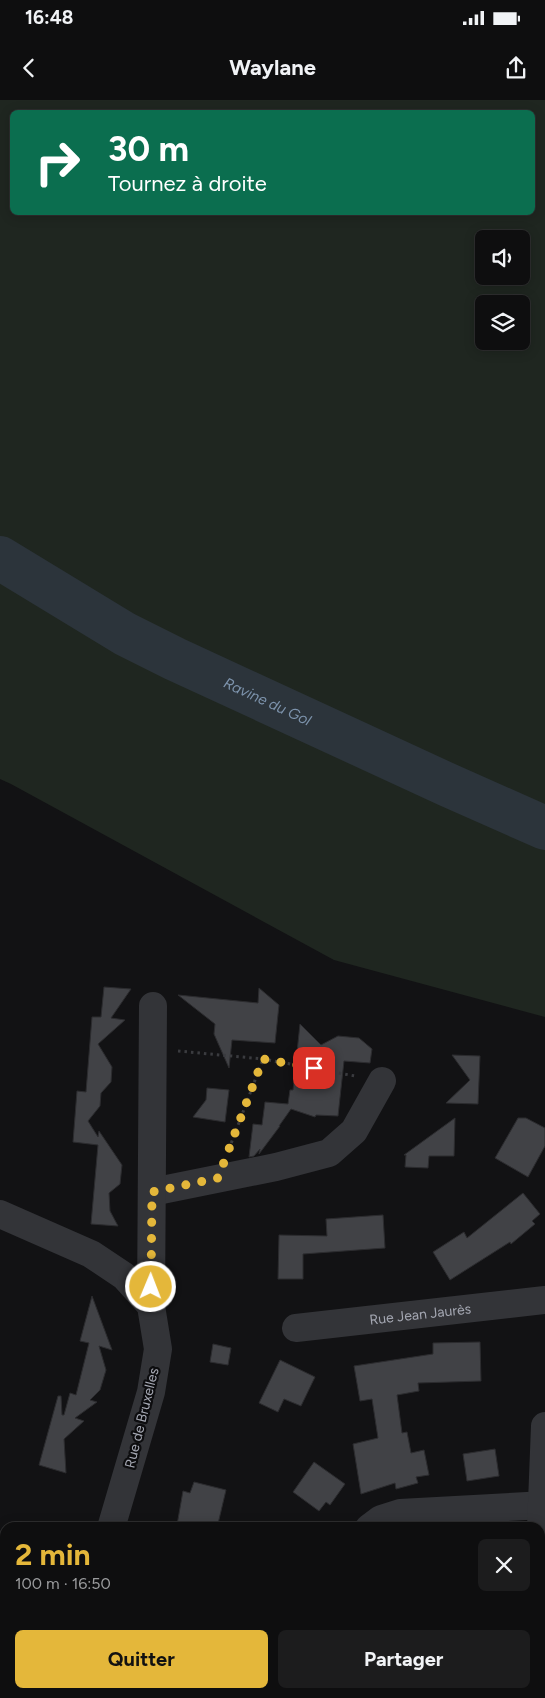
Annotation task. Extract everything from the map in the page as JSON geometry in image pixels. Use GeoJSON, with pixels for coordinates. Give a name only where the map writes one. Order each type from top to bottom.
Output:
{"type":"FeatureCollection","features":[{"type":"Feature","properties":{"kind":"street","name":"Rue de Bruxelles"},"geometry":{"type":"LineString","coordinates":[[114,1522],[152,1392],[158,1349],[151,1306],[153,1006]]}},
{"type":"Feature","properties":{"kind":"street"},"geometry":{"type":"LineString","coordinates":[[152,1192],[276,1167],[329,1153],[354,1131],[382,1081]]}},
{"type":"Feature","properties":{"kind":"street"},"geometry":{"type":"LineString","coordinates":[[0,1214],[91,1254],[124,1276],[151,1306]]}},
{"type":"Feature","properties":{"kind":"street","name":"Rue Jean Jaurès"},"geometry":{"type":"LineString","coordinates":[[296,1328],[545,1300]]}},
{"type":"Feature","properties":{"kind":"street"},"geometry":{"type":"LineString","coordinates":[[542,1522],[545,1426]]}},
{"type":"Feature","properties":{"kind":"street"},"geometry":{"type":"LineString","coordinates":[[377,1522],[400,1513],[543,1505]]}},
{"type":"Feature","properties":{"kind":"path"},"geometry":{"type":"LineString","coordinates":[[152,1048],[263,1059],[382,1081]]}},
{"type":"Feature","properties":{"kind":"path"},"geometry":{"type":"LineString","coordinates":[[218,1178],[263,1059]]}},
{"type":"Feature","properties":{"kind":"shaded area"},"geometry":{"type":"Polygon","coordinates":[[[0,100],[545,100],[545,1017],[334,960],[0,779],[0,100]]]}},
{"type":"Feature","properties":{"kind":"building"},"geometry":{"type":"Polygon","coordinates":[[[104,987],[131,989],[111,1018],[125,1020],[98,1044],[112,1067],[111,1082],[101,1093],[100,1106],[88,1121],[98,1137],[99,1131],[122,1165],[120,1184],[109,1193],[110,1211],[118,1226],[91,1224],[98,1145],[73,1142],[77,1091],[86,1092],[92,1017],[101,1017],[104,987]]]}},
{"type":"Feature","properties":{"kind":"building"},"geometry":{"type":"Polygon","coordinates":[[[259,988],[279,1005],[275,1043],[232,1040],[229,1068],[214,1034],[215,1024],[178,995],[258,1003],[259,988]]]}},
{"type":"Feature","properties":{"kind":"building"},"geometry":{"type":"Polygon","coordinates":[[[300,1024],[321,1045],[338,1036],[359,1038],[372,1049],[370,1063],[344,1061],[338,1116],[316,1115],[315,1117],[291,1109],[259,1154],[260,1149],[254,1156],[249,1157],[253,1124],[262,1125],[265,1102],[288,1104],[290,1090],[293,1090],[300,1024]]]}},
{"type":"Feature","properties":{"kind":"building"},"geometry":{"type":"Polygon","coordinates":[[[452,1055],[480,1056],[478,1104],[446,1103],[470,1080],[452,1055]]]}},
{"type":"Feature","properties":{"kind":"building"},"geometry":{"type":"Polygon","coordinates":[[[207,1088],[229,1090],[225,1122],[193,1117],[206,1100],[207,1088]]]}},
{"type":"Feature","properties":{"kind":"building"},"geometry":{"type":"Polygon","coordinates":[[[455,1118],[454,1156],[429,1156],[428,1168],[405,1167],[406,1155],[404,1155],[455,1118]]]}},
{"type":"Feature","properties":{"kind":"building"},"geometry":{"type":"Polygon","coordinates":[[[518,1118],[526,1118],[545,1128],[545,1146],[528,1177],[495,1158],[518,1118]]]}},
{"type":"Feature","properties":{"kind":"building"},"geometry":{"type":"Polygon","coordinates":[[[523,1193],[540,1214],[532,1221],[535,1224],[511,1244],[510,1242],[450,1280],[433,1252],[464,1232],[467,1238],[523,1193]]]}},
{"type":"Feature","properties":{"kind":"building"},"geometry":{"type":"Polygon","coordinates":[[[383,1215],[385,1248],[303,1254],[303,1279],[278,1279],[279,1235],[327,1236],[326,1219],[383,1215]]]}},
{"type":"Feature","properties":{"kind":"building"},"geometry":{"type":"Polygon","coordinates":[[[92,1296],[112,1350],[99,1346],[106,1370],[100,1390],[90,1400],[97,1402],[75,1418],[84,1421],[64,1439],[66,1473],[39,1465],[58,1396],[61,1396],[62,1415],[64,1415],[70,1393],[76,1395],[89,1343],[80,1341],[92,1296]]]}},
{"type":"Feature","properties":{"kind":"building"},"geometry":{"type":"Polygon","coordinates":[[[480,1342],[481,1381],[418,1383],[419,1391],[397,1395],[402,1433],[407,1432],[411,1453],[424,1450],[429,1475],[416,1477],[418,1483],[396,1489],[395,1483],[361,1494],[353,1444],[378,1438],[372,1399],[360,1401],[354,1366],[433,1354],[433,1343],[480,1342]]]}},
{"type":"Feature","properties":{"kind":"building"},"geometry":{"type":"Polygon","coordinates":[[[213,1344],[231,1348],[228,1365],[210,1362],[213,1344]]]}},
{"type":"Feature","properties":{"kind":"building"},"geometry":{"type":"Polygon","coordinates":[[[280,1360],[315,1377],[301,1406],[284,1399],[278,1412],[259,1403],[280,1360]]]}},
{"type":"Feature","properties":{"kind":"building"},"geometry":{"type":"Polygon","coordinates":[[[495,1449],[499,1476],[467,1481],[463,1454],[495,1449]]]}},
{"type":"Feature","properties":{"kind":"building"},"geometry":{"type":"Polygon","coordinates":[[[314,1462],[345,1484],[330,1505],[326,1502],[319,1511],[293,1492],[314,1462]]]}},
{"type":"Feature","properties":{"kind":"building"},"geometry":{"type":"Polygon","coordinates":[[[194,1482],[226,1490],[218,1522],[178,1522],[183,1491],[190,1493],[194,1482]]]}},
{"type":"Feature","properties":{"kind":"waterway","name":"Ravine du Gol"},"geometry":{"type":"LineString","coordinates":[[0,558],[125,634],[175,659],[545,828]]}},
{"type":"Feature","properties":{"kind":"route"},"geometry":{"type":"LineString","coordinates":[[151,1287],[152,1192],[218,1178],[263,1059],[314,1068]]}}]}
